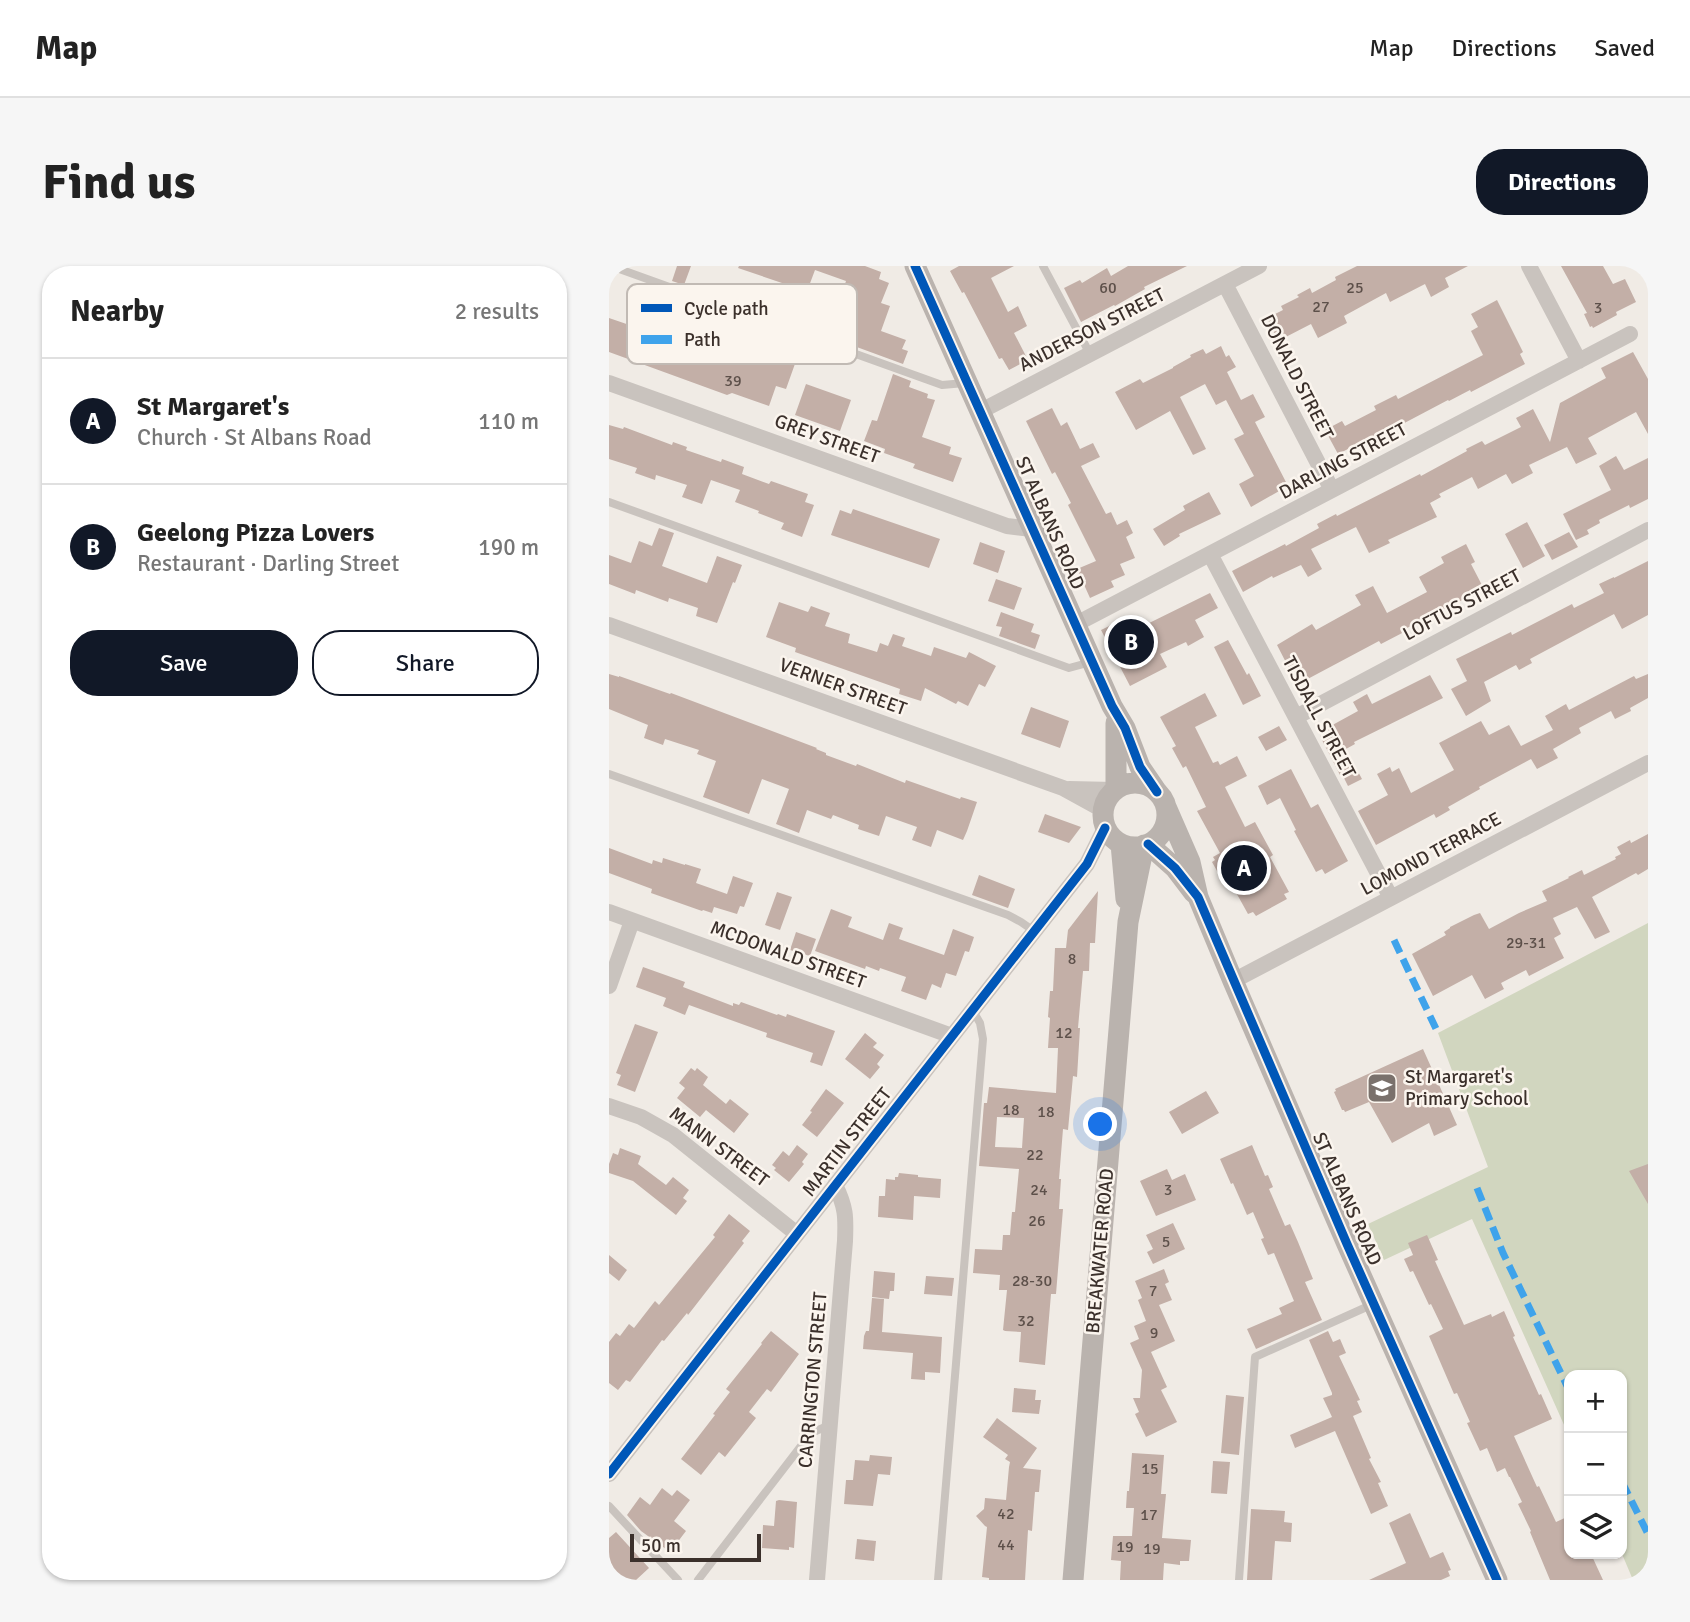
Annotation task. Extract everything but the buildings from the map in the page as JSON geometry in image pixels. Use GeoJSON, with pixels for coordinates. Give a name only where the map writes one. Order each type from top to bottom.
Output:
{"type":"FeatureCollection","features":[{"type":"Feature","properties":{"kind":"street","name":"ST ALBANS ROAD"},"geometry":{"type":"LineString","coordinates":[[915,266],[1092,662],[1116,714],[1125,727],[1140,767],[1161,799],[1190,862],[1198,897],[1233,981],[1497,1580]]}},
{"type":"Feature","properties":{"kind":"street","name":"ANDERSON STREET"},"geometry":{"type":"LineString","coordinates":[[981,411],[1259,266]]}},
{"type":"Feature","properties":{"kind":"street"},"geometry":{"type":"LineString","coordinates":[[1529,266],[1579,361]]}},
{"type":"Feature","properties":{"kind":"street","name":"DONALD STREET"},"geometry":{"type":"LineString","coordinates":[[1225,284],[1332,490]]}},
{"type":"Feature","properties":{"kind":"street","name":"DARLING STREET"},"geometry":{"type":"LineString","coordinates":[[1076,624],[1630,334]]}},
{"type":"Feature","properties":{"kind":"street","name":"GREY STREET"},"geometry":{"type":"LineString","coordinates":[[609,383],[1007,526],[1032,529]]}},
{"type":"Feature","properties":{"kind":"street","name":"LOFTUS STREET"},"geometry":{"type":"LineString","coordinates":[[1296,717],[1648,530]]}},
{"type":"Feature","properties":{"kind":"street","name":"TISDALL STREET"},"geometry":{"type":"LineString","coordinates":[[1210,554],[1391,898]]}},
{"type":"Feature","properties":{"kind":"street","name":"VERNER STREET"},"geometry":{"type":"LineString","coordinates":[[609,625],[1063,788],[1115,789]]}},
{"type":"Feature","properties":{"kind":"street","name":"ST ALBANS ROAD"},"geometry":{"type":"LineString","coordinates":[[1115,789],[1116,714]]}},
{"type":"Feature","properties":{"kind":"street","name":"LOMOND TERRACE"},"geometry":{"type":"LineString","coordinates":[[1233,981],[1648,763]]}},
{"type":"Feature","properties":{"kind":"street"},"geometry":{"type":"LineString","coordinates":[[1142,783],[1161,799],[1165,824],[1156,839],[1136,846],[1112,831],[1105,803],[1115,789],[1124,784],[1142,783]]}},
{"type":"Feature","properties":{"kind":"street","name":"VERNER STREET"},"geometry":{"type":"LineString","coordinates":[[1063,788],[1112,831]]}},
{"type":"Feature","properties":{"kind":"street","name":"MARTIN STREET"},"geometry":{"type":"LineString","coordinates":[[609,1474],[1112,831]]}},
{"type":"Feature","properties":{"kind":"street","name":"BREAKWATER ROAD"},"geometry":{"type":"LineString","coordinates":[[1112,831],[1128,922]]}},
{"type":"Feature","properties":{"kind":"street","name":"ST ALBANS ROAD"},"geometry":{"type":"LineString","coordinates":[[1146,844],[1175,868],[1198,897]]}},
{"type":"Feature","properties":{"kind":"street","name":"BREAKWATER ROAD"},"geometry":{"type":"LineString","coordinates":[[1073,1580],[1128,922],[1146,844]]}},
{"type":"Feature","properties":{"kind":"street","name":"MCDONALD STREET"},"geometry":{"type":"LineString","coordinates":[[609,912],[952,1036]]}},
{"type":"Feature","properties":{"kind":"street"},"geometry":{"type":"LineString","coordinates":[[609,986],[632,920]]}},
{"type":"Feature","properties":{"kind":"street","name":"MANN STREET"},"geometry":{"type":"LineString","coordinates":[[609,1107],[641,1117],[673,1135],[797,1234]]}},
{"type":"Feature","properties":{"kind":"street","name":"CARRINGTON STREET"},"geometry":{"type":"LineString","coordinates":[[817,1580],[845,1241],[846,1218],[843,1202],[835,1185]]}},
{"type":"Feature","properties":{"kind":"lane"},"geometry":{"type":"LineString","coordinates":[[611,266],[661,284]]}},
{"type":"Feature","properties":{"kind":"lane"},"geometry":{"type":"LineString","coordinates":[[1043,266],[1090,354]]}},
{"type":"Feature","properties":{"kind":"lane"},"geometry":{"type":"LineString","coordinates":[[857,354],[942,385],[967,383]]}},
{"type":"Feature","properties":{"kind":"lane"},"geometry":{"type":"LineString","coordinates":[[609,502],[1069,668],[1092,662]]}},
{"type":"Feature","properties":{"kind":"lane"},"geometry":{"type":"LineString","coordinates":[[609,774],[1008,915],[1034,931]]}},
{"type":"Feature","properties":{"kind":"lane"},"geometry":{"type":"LineString","coordinates":[[938,1580],[983,1039],[980,1023],[972,1011]]}},
{"type":"Feature","properties":{"kind":"lane"},"geometry":{"type":"LineString","coordinates":[[1239,1580],[1255,1357],[1374,1304]]}},
{"type":"Feature","properties":{"kind":"lane"},"geometry":{"type":"LineString","coordinates":[[698,1580],[811,1433],[830,1425]]}},
{"type":"Feature","properties":{"kind":"lane"},"geometry":{"type":"LineString","coordinates":[[609,1506],[678,1580]]}},
{"type":"Feature","properties":{"kind":"green space"},"geometry":{"type":"Polygon","coordinates":[[[1648,923],[1648,1580],[1633,1580],[1624,1559],[1627,1559],[1627,1370],[1564,1370],[1564,1425],[1472,1219],[1384,1260],[1368,1224],[1488,1167],[1438,1033],[1648,923]]]}},
{"type":"Feature","properties":{"kind":"marked path"},"geometry":{"type":"LineString","coordinates":[[1394,940],[1438,1033]]}},
{"type":"Feature","properties":{"kind":"marked path"},"geometry":{"type":"LineString","coordinates":[[1477,1188],[1503,1253],[1564,1380]]}},
{"type":"Feature","properties":{"kind":"marked path"},"geometry":{"type":"LineString","coordinates":[[1627,1492],[1648,1534]]}},
{"type":"Feature","properties":{"kind":"cycle path"},"geometry":{"type":"LineString","coordinates":[[915,266],[1112,706],[1125,728],[1140,767],[1157,792]]}},
{"type":"Feature","properties":{"kind":"cycle path"},"geometry":{"type":"LineString","coordinates":[[609,1474],[1087,864],[1105,828]]}},
{"type":"Feature","properties":{"kind":"cycle path"},"geometry":{"type":"LineString","coordinates":[[1148,844],[1175,868],[1198,897],[1347,1244],[1497,1580]]}},
{"type":"Feature","properties":{"kind":"place","name":"Geelong Pizza Lovers"},"geometry":{"type":"Point","coordinates":[1131,642]}},
{"type":"Feature","properties":{"kind":"place","name":"St Margaret's"},"geometry":{"type":"Point","coordinates":[1244,868]}},
{"type":"Feature","properties":{"kind":"place","name":"St Margaret's Primary School"},"geometry":{"type":"Point","coordinates":[1382,1088]}}]}
